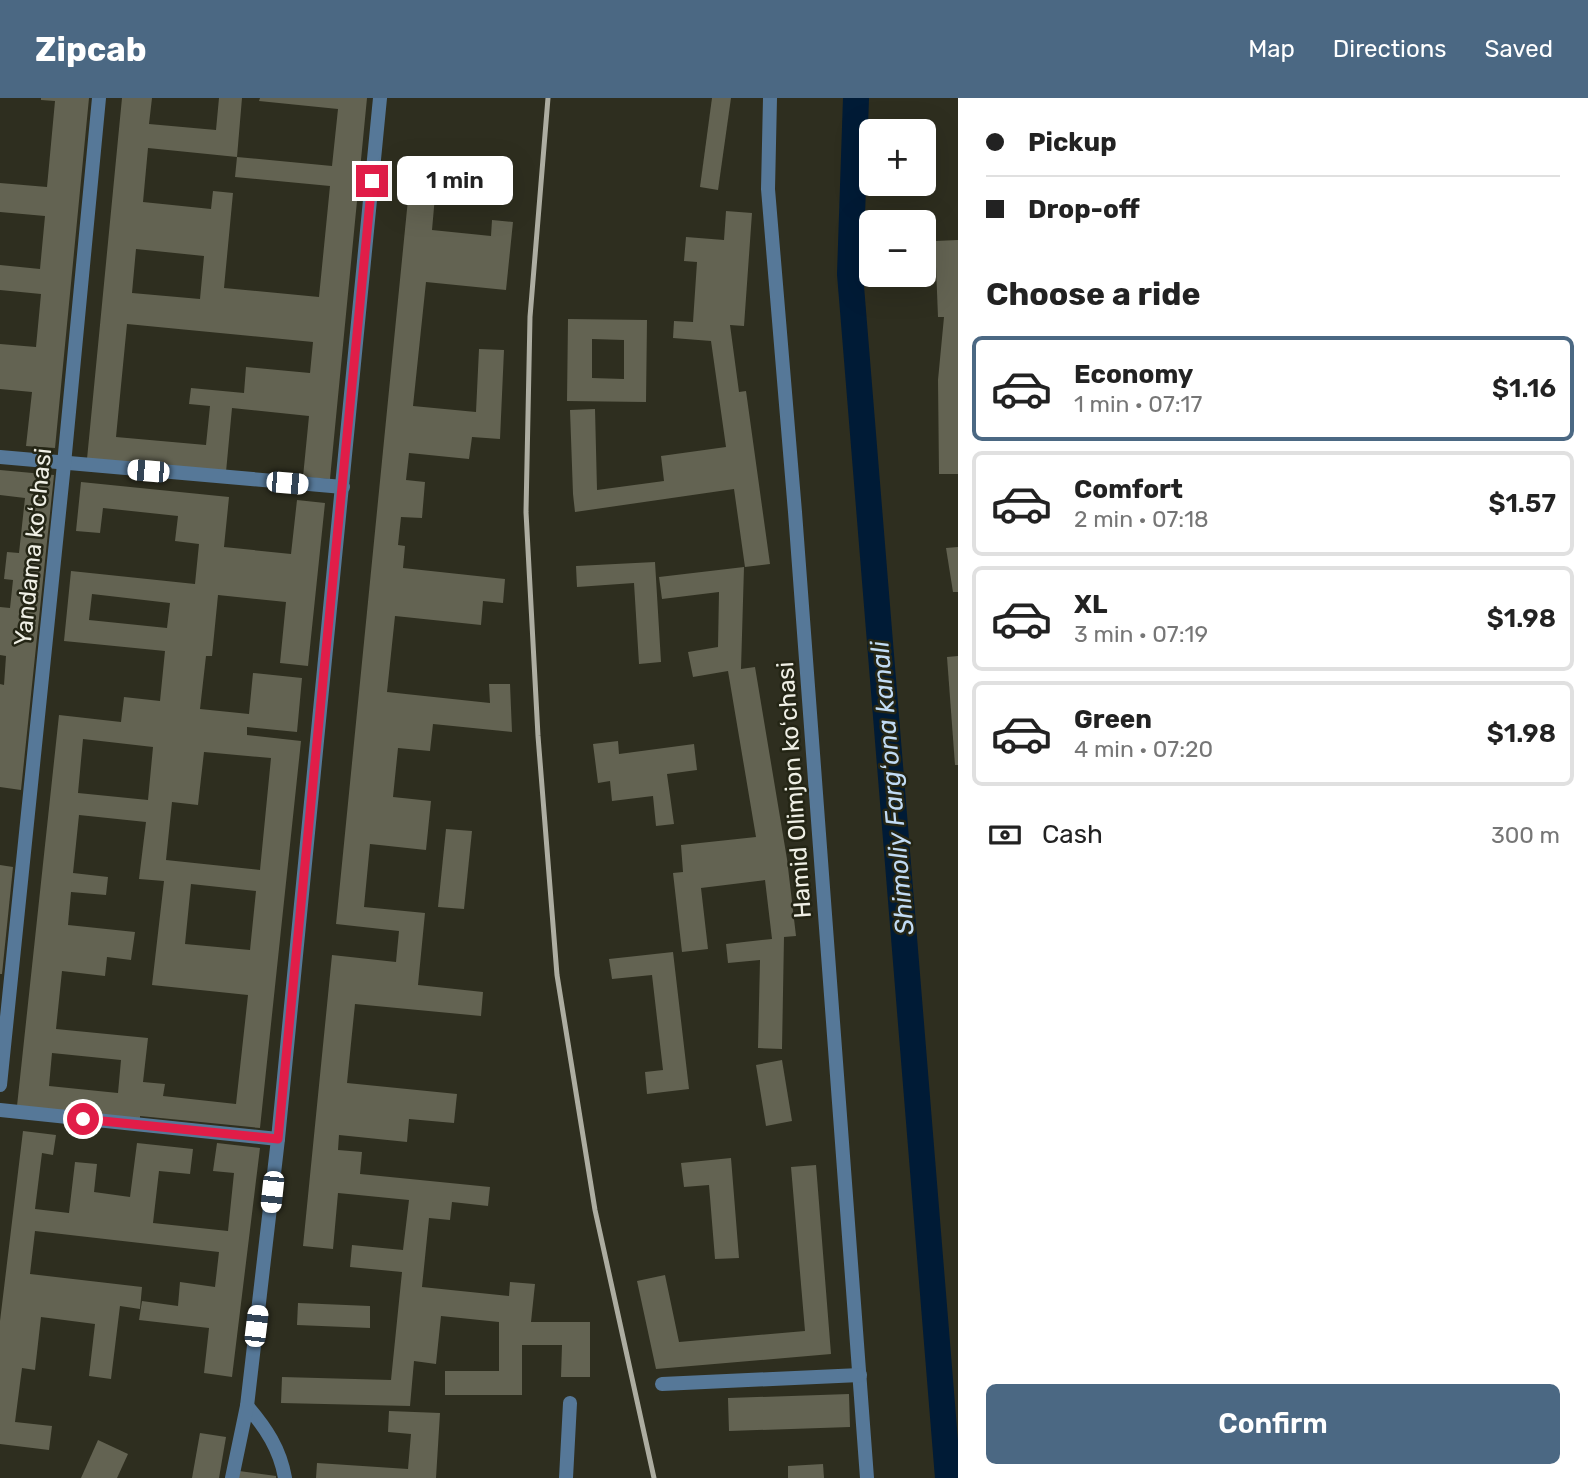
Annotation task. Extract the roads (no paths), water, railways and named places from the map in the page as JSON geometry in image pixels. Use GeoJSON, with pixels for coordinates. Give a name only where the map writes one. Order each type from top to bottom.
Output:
{"type":"FeatureCollection","features":[{"type":"Feature","properties":{"kind":"street","name":"Yandama koʻchasi"},"geometry":{"type":"LineString","coordinates":[[0,1085],[99,98]]}},
{"type":"Feature","properties":{"kind":"street"},"geometry":{"type":"LineString","coordinates":[[232,1478],[247,1406],[278,1139],[380,98]]}},
{"type":"Feature","properties":{"kind":"street","name":"Hamid Olimjon koʻchasi"},"geometry":{"type":"LineString","coordinates":[[770,98],[768,189],[795,512],[867,1478]]}},
{"type":"Feature","properties":{"kind":"street"},"geometry":{"type":"LineString","coordinates":[[0,457],[343,488]]}},
{"type":"Feature","properties":{"kind":"street"},"geometry":{"type":"LineString","coordinates":[[0,1110],[278,1139]]}},
{"type":"Feature","properties":{"kind":"street"},"geometry":{"type":"LineString","coordinates":[[662,1384],[860,1375]]}},
{"type":"Feature","properties":{"kind":"street"},"geometry":{"type":"LineString","coordinates":[[566,1478],[570,1404]]}},
{"type":"Feature","properties":{"kind":"street"},"geometry":{"type":"LineString","coordinates":[[247,1406],[269,1431],[283,1465],[285,1478]]}},
{"type":"Feature","properties":{"kind":"waterway","name":"Shimoliy Fargʻona kanali"},"geometry":{"type":"LineString","coordinates":[[856,98],[850,274],[948,1478]]}},
{"type":"Feature","properties":{"kind":"railway"},"geometry":{"type":"LineString","coordinates":[[548,98],[530,317],[526,512],[538,736],[557,975],[595,1210],[654,1478]]}}]}
